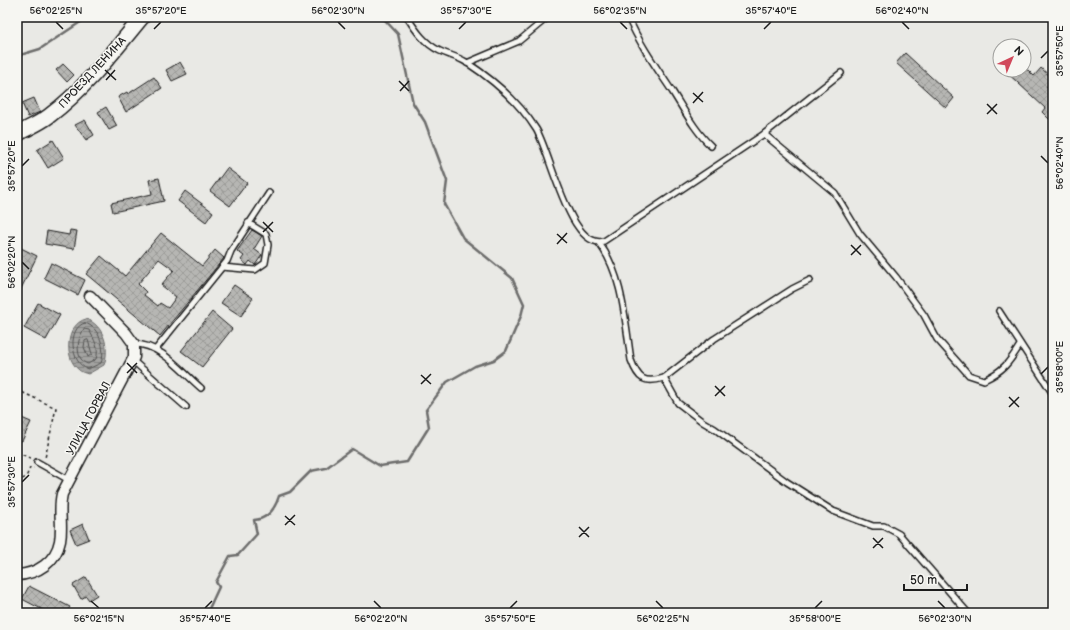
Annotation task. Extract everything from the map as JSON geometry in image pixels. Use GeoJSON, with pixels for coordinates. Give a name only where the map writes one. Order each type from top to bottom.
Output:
{"type":"FeatureCollection","features":[{"type":"Feature","properties":{"kind":"main road","name":"ПРОЕЗД ЛЕНИНА"},"geometry":{"type":"LineString","coordinates":[[17,134],[48,117],[66,102],[108,58],[142,17]]}},
{"type":"Feature","properties":{"kind":"street"},"geometry":{"type":"LineString","coordinates":[[90,296],[126,333],[134,344]]}},
{"type":"Feature","properties":{"kind":"street","name":"УЛИЦА ГОРВАЛ"},"geometry":{"type":"LineString","coordinates":[[17,575],[27,575],[37,571],[48,564],[54,557],[60,540],[59,506],[62,494],[132,360],[135,351],[134,344]]}},
{"type":"Feature","properties":{"kind":"lane"},"geometry":{"type":"LineString","coordinates":[[407,17],[416,31],[427,43],[439,51],[468,63],[483,74],[523,110],[544,144],[572,218],[584,235],[592,241],[598,243],[606,253],[616,276],[631,360],[635,371],[645,380],[654,381],[664,378],[714,339],[792,289],[810,280]]}},
{"type":"Feature","properties":{"kind":"lane"},"geometry":{"type":"LineString","coordinates":[[468,63],[519,41],[548,17]]}},
{"type":"Feature","properties":{"kind":"lane"},"geometry":{"type":"LineString","coordinates":[[628,17],[648,54],[682,107],[704,139],[711,146]]}},
{"type":"Feature","properties":{"kind":"lane"},"geometry":{"type":"LineString","coordinates":[[598,243],[604,241],[764,134],[841,72]]}},
{"type":"Feature","properties":{"kind":"lane"},"geometry":{"type":"LineString","coordinates":[[764,134],[835,193],[860,234],[896,277],[924,315],[937,339],[969,375],[984,380],[1000,372],[1009,362],[1020,345]]}},
{"type":"Feature","properties":{"kind":"lane"},"geometry":{"type":"LineString","coordinates":[[156,349],[222,267],[248,223],[269,193]]}},
{"type":"Feature","properties":{"kind":"lane"},"geometry":{"type":"LineString","coordinates":[[222,267],[255,270],[265,263],[268,245],[266,234],[248,223]]}},
{"type":"Feature","properties":{"kind":"lane"},"geometry":{"type":"LineString","coordinates":[[999,311],[1053,394]]}},
{"type":"Feature","properties":{"kind":"lane"},"geometry":{"type":"LineString","coordinates":[[134,344],[142,344],[156,349],[201,388]]}},
{"type":"Feature","properties":{"kind":"lane"},"geometry":{"type":"LineString","coordinates":[[132,360],[186,407]]}},
{"type":"Feature","properties":{"kind":"lane"},"geometry":{"type":"LineString","coordinates":[[664,378],[678,403],[788,482],[833,511],[872,526],[884,526],[899,534],[968,613]]}},
{"type":"Feature","properties":{"kind":"lane"},"geometry":{"type":"LineString","coordinates":[[40,463],[69,480]]}},
{"type":"Feature","properties":{"kind":"path"},"geometry":{"type":"LineString","coordinates":[[17,390],[56,408],[46,456],[40,463],[40,469],[30,468],[26,477],[17,482]]}},
{"type":"Feature","properties":{"kind":"path"},"geometry":{"type":"LineString","coordinates":[[17,452],[40,463]]}},
{"type":"Feature","properties":{"kind":"water"},"geometry":{"type":"Polygon","coordinates":[[[86,319],[97,326],[106,345],[106,358],[104,365],[88,374],[80,371],[74,365],[69,350],[69,342],[74,327],[79,322],[86,319]]]}},
{"type":"Feature","properties":{"kind":"building"},"geometry":{"type":"Polygon","coordinates":[[[905,53],[954,98],[946,108],[896,63],[905,53]]]}},
{"type":"Feature","properties":{"kind":"building"},"geometry":{"type":"Polygon","coordinates":[[[180,62],[187,74],[172,81],[166,70],[180,62]]]}},
{"type":"Feature","properties":{"kind":"building"},"geometry":{"type":"Polygon","coordinates":[[[63,64],[74,75],[67,82],[56,70],[63,64]]]}},
{"type":"Feature","properties":{"kind":"building"},"geometry":{"type":"Polygon","coordinates":[[[1041,68],[1053,79],[1046,87],[1053,93],[1053,114],[1049,119],[1042,112],[1045,108],[1013,78],[1032,78],[1032,74],[1034,76],[1041,68]]]}},
{"type":"Feature","properties":{"kind":"building"},"geometry":{"type":"Polygon","coordinates":[[[154,77],[162,88],[126,112],[118,97],[127,92],[128,94],[154,77]]]}},
{"type":"Feature","properties":{"kind":"building"},"geometry":{"type":"Polygon","coordinates":[[[34,98],[40,112],[28,117],[22,103],[34,98]]]}},
{"type":"Feature","properties":{"kind":"building"},"geometry":{"type":"Polygon","coordinates":[[[106,107],[117,126],[109,130],[98,112],[106,107]]]}},
{"type":"Feature","properties":{"kind":"building"},"geometry":{"type":"Polygon","coordinates":[[[85,120],[94,135],[86,140],[75,125],[85,120]]]}},
{"type":"Feature","properties":{"kind":"building"},"geometry":{"type":"Polygon","coordinates":[[[53,140],[64,158],[48,168],[37,150],[53,140]]]}},
{"type":"Feature","properties":{"kind":"building"},"geometry":{"type":"Polygon","coordinates":[[[227,168],[247,183],[230,206],[210,191],[227,168]]]}},
{"type":"Feature","properties":{"kind":"building"},"geometry":{"type":"Polygon","coordinates":[[[159,178],[164,201],[113,212],[111,203],[152,194],[149,180],[159,178]]]}},
{"type":"Feature","properties":{"kind":"building"},"geometry":{"type":"Polygon","coordinates":[[[185,191],[213,212],[206,222],[178,201],[185,191]]]}},
{"type":"Feature","properties":{"kind":"building"},"geometry":{"type":"Polygon","coordinates":[[[70,230],[77,231],[74,249],[45,244],[47,231],[69,235],[70,230]]]}},
{"type":"Feature","properties":{"kind":"building"},"geometry":{"type":"Polygon","coordinates":[[[252,230],[262,236],[254,249],[262,255],[255,265],[250,261],[247,265],[241,260],[244,256],[237,251],[252,230]]]}},
{"type":"Feature","properties":{"kind":"building"},"geometry":{"type":"Polygon","coordinates":[[[161,233],[202,266],[215,250],[224,258],[160,336],[86,274],[101,256],[125,276],[161,233]],[[159,259],[138,284],[146,292],[144,295],[158,306],[160,303],[168,308],[176,297],[161,285],[174,270],[159,259]]]}},
{"type":"Feature","properties":{"kind":"building"},"geometry":{"type":"Polygon","coordinates":[[[21,248],[37,256],[17,297],[17,256],[21,248]]]}},
{"type":"Feature","properties":{"kind":"building"},"geometry":{"type":"Polygon","coordinates":[[[51,263],[85,280],[78,295],[44,278],[51,263]]]}},
{"type":"Feature","properties":{"kind":"building"},"geometry":{"type":"Polygon","coordinates":[[[234,285],[253,298],[241,316],[221,303],[234,285]]]}},
{"type":"Feature","properties":{"kind":"building"},"geometry":{"type":"Polygon","coordinates":[[[38,303],[60,315],[46,340],[24,328],[38,303]]]}},
{"type":"Feature","properties":{"kind":"building"},"geometry":{"type":"Polygon","coordinates":[[[212,312],[232,329],[202,367],[181,351],[212,312]]]}},
{"type":"Feature","properties":{"kind":"building"},"geometry":{"type":"Polygon","coordinates":[[[17,416],[31,422],[22,441],[17,439],[17,416]]]}},
{"type":"Feature","properties":{"kind":"building"},"geometry":{"type":"Polygon","coordinates":[[[83,524],[89,539],[76,544],[70,530],[83,524]]]}},
{"type":"Feature","properties":{"kind":"building"},"geometry":{"type":"Polygon","coordinates":[[[86,577],[97,595],[89,600],[86,596],[81,599],[73,585],[86,577]]]}},
{"type":"Feature","properties":{"kind":"building"},"geometry":{"type":"Polygon","coordinates":[[[29,586],[70,607],[66,613],[49,613],[22,599],[29,586]]]}},
{"type":"Feature","properties":{"kind":"waterway"},"geometry":{"type":"LineString","coordinates":[[17,56],[40,49],[88,17]]}},
{"type":"Feature","properties":{"kind":"waterway"},"geometry":{"type":"LineString","coordinates":[[207,613],[219,587],[216,582],[230,556],[238,555],[257,534],[254,520],[263,518],[267,515],[273,509],[279,496],[290,492],[311,471],[326,468],[352,449],[380,466],[407,462],[429,427],[426,410],[447,382],[475,366],[494,360],[506,351],[521,316],[524,304],[512,278],[463,238],[444,204],[447,181],[425,122],[413,103],[398,34],[382,17]]}}]}
